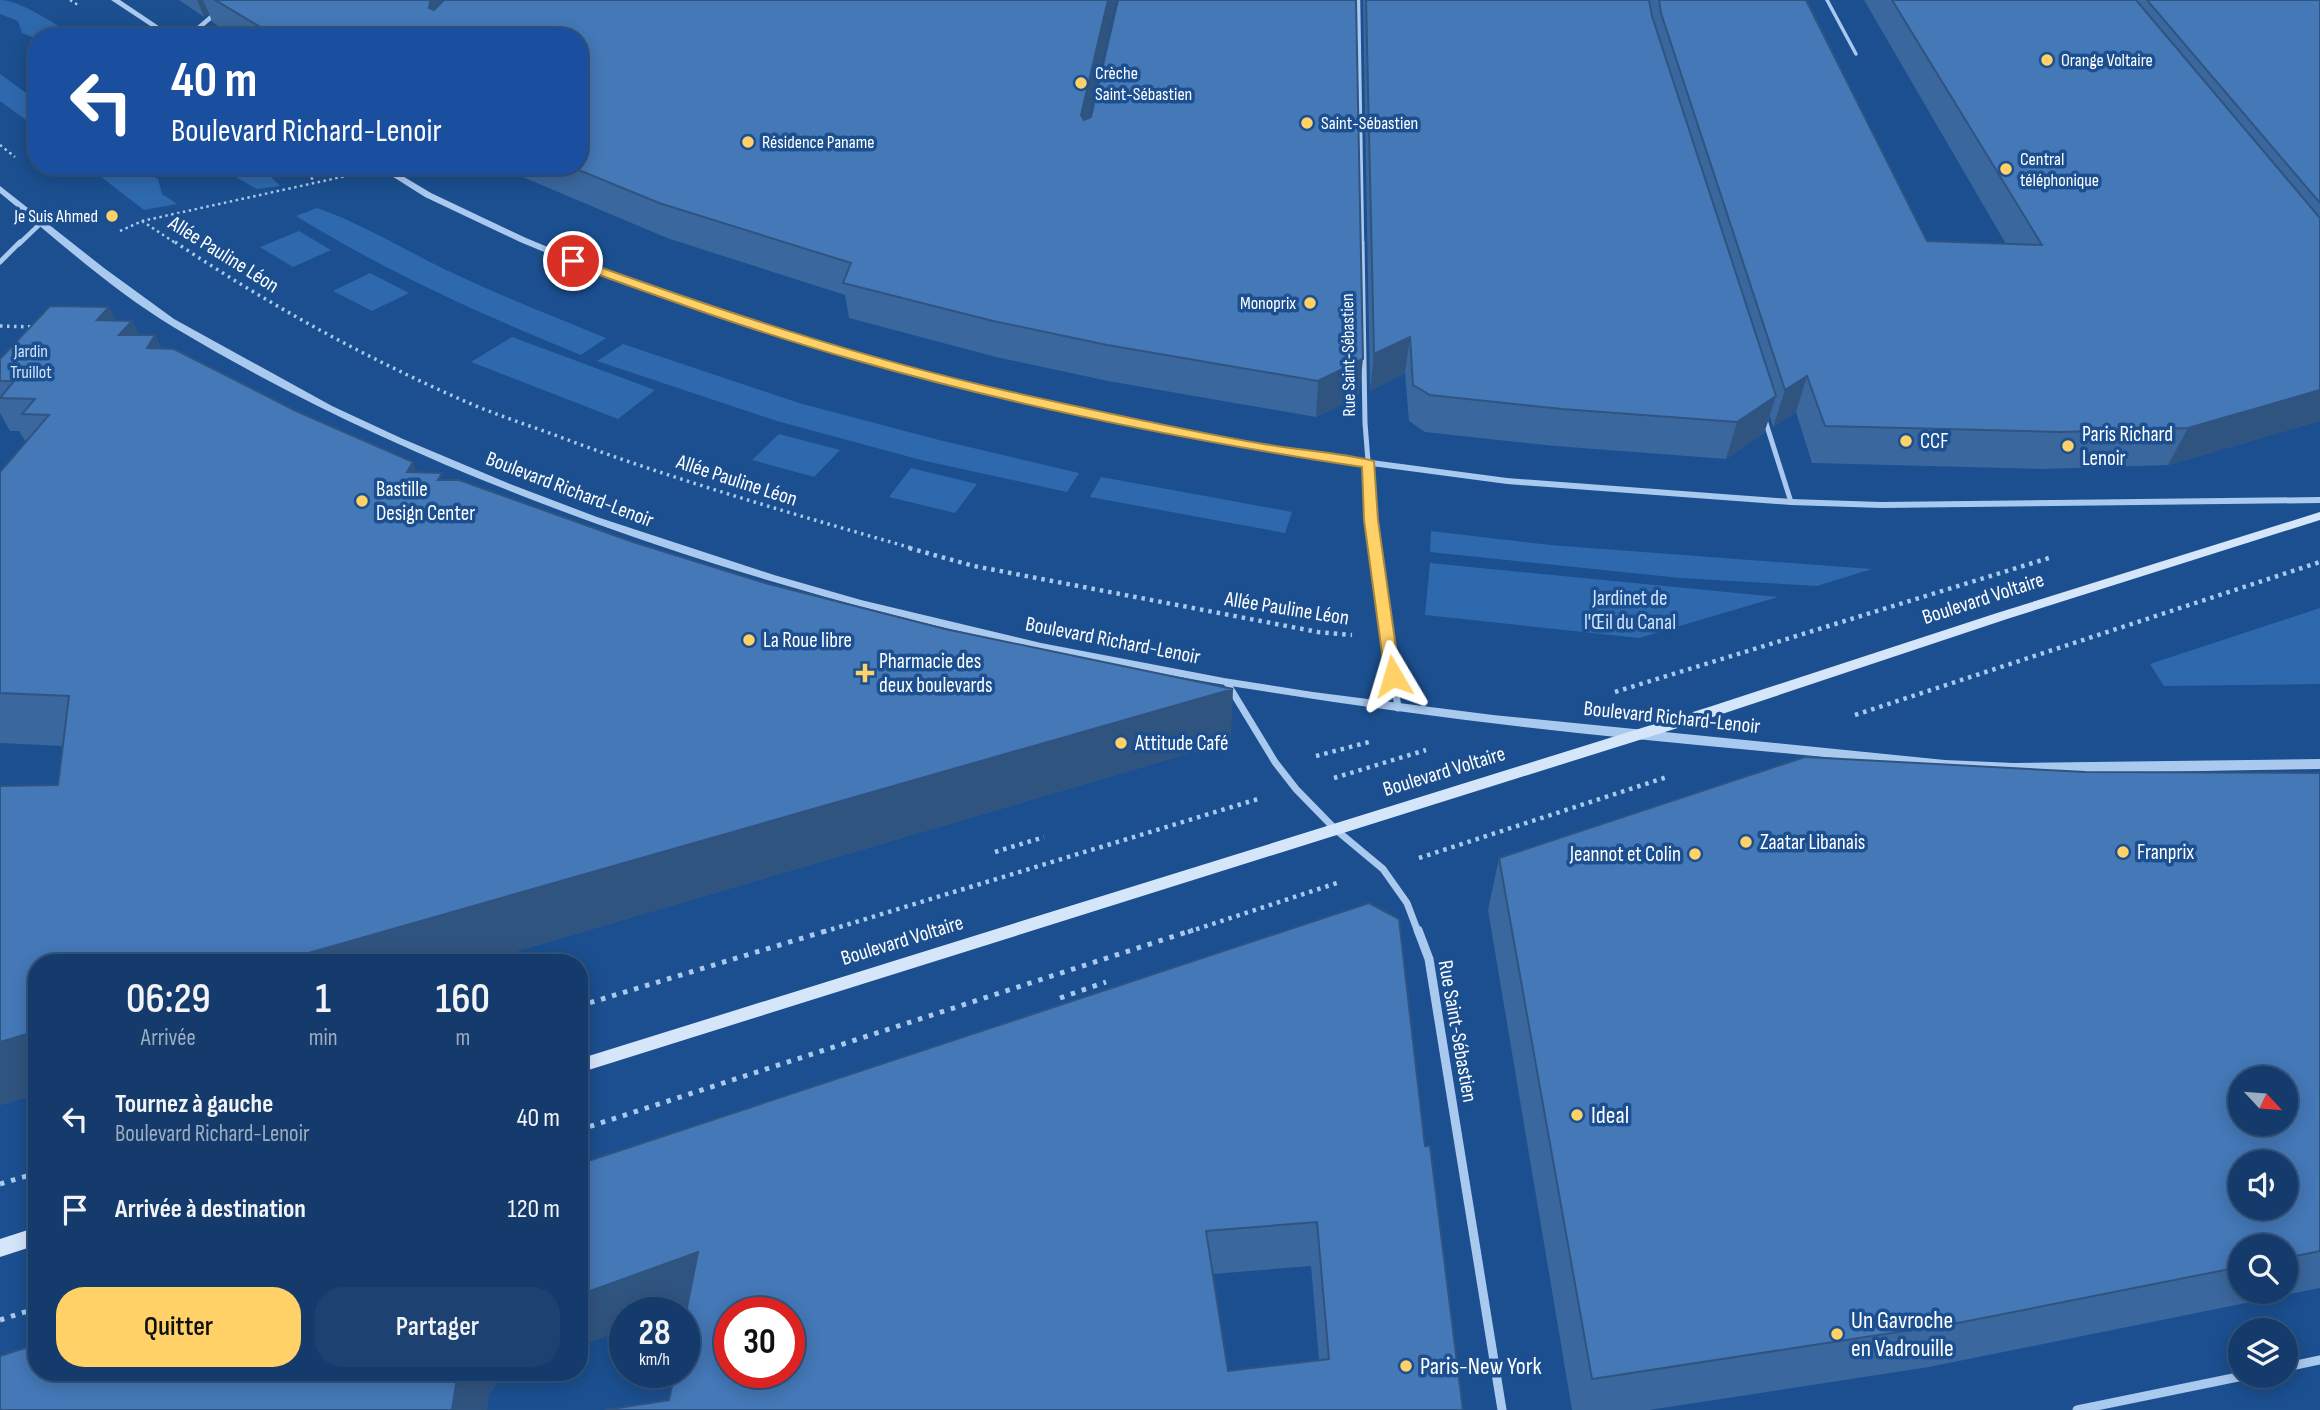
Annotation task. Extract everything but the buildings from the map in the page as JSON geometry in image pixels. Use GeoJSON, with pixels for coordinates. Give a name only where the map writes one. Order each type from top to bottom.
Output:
{"type":"FeatureCollection","features":[{"type":"Feature","properties":{"kind":"main road","name":"Boulevard Voltaire"},"geometry":{"type":"LineString","coordinates":[[588,1063],[1642,733],[2320,516]]}},
{"type":"Feature","properties":{"kind":"main road"},"geometry":{"type":"LineString","coordinates":[[0,1248],[28,1239]]}},
{"type":"Feature","properties":{"kind":"street"},"geometry":{"type":"LineString","coordinates":[[115,0],[158,28]]}},
{"type":"Feature","properties":{"kind":"street"},"geometry":{"type":"LineString","coordinates":[[198,28],[231,0]]}},
{"type":"Feature","properties":{"kind":"street","name":"Rue Saint-Sébastien"},"geometry":{"type":"LineString","coordinates":[[1359,0],[1365,423],[1371,520],[1398,708]]}},
{"type":"Feature","properties":{"kind":"street"},"geometry":{"type":"LineString","coordinates":[[395,175],[428,195],[523,240],[598,271],[723,316],[860,358],[1002,394],[1196,435],[1369,464],[1507,481],[1791,502],[1881,505],[2320,500]]}},
{"type":"Feature","properties":{"kind":"street","name":"Boulevard Richard-Lenoir"},"geometry":{"type":"LineString","coordinates":[[0,189],[163,316],[283,385],[411,448],[570,512],[707,559],[862,605],[1047,648],[1227,683],[1398,708],[1958,766],[2014,768],[2320,764]]}},
{"type":"Feature","properties":{"kind":"street"},"geometry":{"type":"LineString","coordinates":[[0,262],[42,222]]}},
{"type":"Feature","properties":{"kind":"street"},"geometry":{"type":"LineString","coordinates":[[1763,411],[1791,502]]}},
{"type":"Feature","properties":{"kind":"street","name":"Rue Saint-Sébastien"},"geometry":{"type":"LineString","coordinates":[[1227,683],[1275,762],[1296,789],[1335,829],[1383,869],[1406,903],[1429,959],[1502,1410]]}},
{"type":"Feature","properties":{"kind":"street"},"geometry":{"type":"LineString","coordinates":[[2298,1365],[2320,1360]]}},
{"type":"Feature","properties":{"kind":"street"},"geometry":{"type":"LineString","coordinates":[[2077,1410],[2228,1379]]}},
{"type":"Feature","properties":{"kind":"lane"},"geometry":{"type":"LineString","coordinates":[[1827,0],[1856,54]]}},
{"type":"Feature","properties":{"kind":"path"},"geometry":{"type":"LineString","coordinates":[[307,175],[315,181]]}},
{"type":"Feature","properties":{"kind":"path"},"geometry":{"type":"LineString","coordinates":[[120,231],[142,221],[347,176]]}},
{"type":"Feature","properties":{"kind":"path","name":"Allée Pauline Léon"},"geometry":{"type":"LineString","coordinates":[[142,221],[230,279],[337,340],[464,401],[613,457],[802,517],[974,566],[1318,632],[1359,636]]}},
{"type":"Feature","properties":{"kind":"path"},"geometry":{"type":"LineString","coordinates":[[114,233],[122,239]]}},
{"type":"Feature","properties":{"kind":"path"},"geometry":{"type":"LineString","coordinates":[[0,326],[37,327]]}},
{"type":"Feature","properties":{"kind":"path"},"geometry":{"type":"LineString","coordinates":[[1925,692],[2320,562]]}},
{"type":"Feature","properties":{"kind":"path","name":"Boulevard Voltaire"},"geometry":{"type":"LineString","coordinates":[[1685,670],[2021,567]]}},
{"type":"Feature","properties":{"kind":"path"},"geometry":{"type":"LineString","coordinates":[[1305,759],[1372,741]]}},
{"type":"Feature","properties":{"kind":"path","name":"Boulevard Voltaire"},"geometry":{"type":"LineString","coordinates":[[588,1003],[1296,789]]}},
{"type":"Feature","properties":{"kind":"path"},"geometry":{"type":"LineString","coordinates":[[1455,847],[1629,790]]}},
{"type":"Feature","properties":{"kind":"path"},"geometry":{"type":"LineString","coordinates":[[995,852],[1044,837]]}},
{"type":"Feature","properties":{"kind":"path"},"geometry":{"type":"LineString","coordinates":[[588,1127],[1313,891]]}},
{"type":"Feature","properties":{"kind":"path"},"geometry":{"type":"LineString","coordinates":[[1060,998],[1106,982]]}},
{"type":"Feature","properties":{"kind":"path"},"geometry":{"type":"LineString","coordinates":[[0,1184],[28,1176]]}},
{"type":"Feature","properties":{"kind":"path"},"geometry":{"type":"LineString","coordinates":[[0,1320],[28,1311]]}},
{"type":"Feature","properties":{"kind":"green space"},"geometry":{"type":"Polygon","coordinates":[[[0,0],[8,1],[61,28],[28,28],[28,35],[22,33],[18,21],[0,14],[0,0]]]}},
{"type":"Feature","properties":{"kind":"green space"},"geometry":{"type":"Polygon","coordinates":[[[0,74],[28,94],[28,121],[0,101],[0,74]]]}},
{"type":"Feature","properties":{"kind":"green space"},"geometry":{"type":"Polygon","coordinates":[[[99,175],[150,175],[158,179],[162,194],[177,204],[144,210],[99,175]]]}},
{"type":"Feature","properties":{"kind":"green space"},"geometry":{"type":"Polygon","coordinates":[[[232,175],[269,175],[280,186],[257,189],[232,175]]]}},
{"type":"Feature","properties":{"kind":"green space"},"geometry":{"type":"Polygon","coordinates":[[[317,208],[522,304],[606,338],[581,355],[471,308],[365,256],[296,216],[317,208]]]}},
{"type":"Feature","properties":{"kind":"green space"},"geometry":{"type":"Polygon","coordinates":[[[299,231],[331,250],[293,267],[260,247],[299,231]]]}},
{"type":"Feature","properties":{"kind":"green space"},"geometry":{"type":"Polygon","coordinates":[[[370,273],[409,293],[372,311],[333,291],[370,273]]]}},
{"type":"Feature","properties":{"kind":"green space"},"geometry":{"type":"Polygon","coordinates":[[[512,337],[655,390],[618,419],[471,362],[512,337]]]}},
{"type":"Feature","properties":{"kind":"green space"},"geometry":{"type":"Polygon","coordinates":[[[623,344],[799,403],[1079,473],[1067,492],[921,460],[777,421],[597,361],[623,344]]]}},
{"type":"Feature","properties":{"kind":"green space"},"geometry":{"type":"Polygon","coordinates":[[[779,434],[840,450],[814,477],[752,460],[779,434]]]}},
{"type":"Feature","properties":{"kind":"green space"},"geometry":{"type":"Polygon","coordinates":[[[911,468],[977,484],[955,513],[889,497],[911,468]]]}},
{"type":"Feature","properties":{"kind":"green space"},"geometry":{"type":"Polygon","coordinates":[[[1101,477],[1292,512],[1285,533],[1090,497],[1101,477]]]}},
{"type":"Feature","properties":{"kind":"green space","name":"Jardinet de l'Œil du Canal"},"geometry":{"type":"Polygon","coordinates":[[[1431,531],[1550,545],[1872,569],[1817,586],[1680,578],[1430,552],[1431,531]]]}},
{"type":"Feature","properties":{"kind":"green space","name":"Jardinet de l'Œil du Canal"},"geometry":{"type":"Polygon","coordinates":[[[1430,563],[1778,597],[1639,638],[1425,615],[1430,563]]]}},
{"type":"Feature","properties":{"kind":"green space"},"geometry":{"type":"Polygon","coordinates":[[[2320,608],[2320,684],[2164,686],[2150,664],[2320,608]]]}},
{"type":"Feature","properties":{"kind":"place","name":"Orange Voltaire"},"geometry":{"type":"Point","coordinates":[2047,60]}},
{"type":"Feature","properties":{"kind":"place","name":"Crèche Saint-Sébastien"},"geometry":{"type":"Point","coordinates":[1081,83]}},
{"type":"Feature","properties":{"kind":"place","name":"Saint-Sébastien"},"geometry":{"type":"Point","coordinates":[1307,123]}},
{"type":"Feature","properties":{"kind":"place","name":"Résidence Paname"},"geometry":{"type":"Point","coordinates":[748,142]}},
{"type":"Feature","properties":{"kind":"place","name":"Central téléphonique"},"geometry":{"type":"Point","coordinates":[2006,169]}},
{"type":"Feature","properties":{"kind":"place","name":"Je Suis Ahmed"},"geometry":{"type":"Point","coordinates":[112,216]}},
{"type":"Feature","properties":{"kind":"place","name":"Monoprix"},"geometry":{"type":"Point","coordinates":[1310,303]}},
{"type":"Feature","properties":{"kind":"place","name":"CCF"},"geometry":{"type":"Point","coordinates":[1906,441]}},
{"type":"Feature","properties":{"kind":"place","name":"Paris Richard Lenoir"},"geometry":{"type":"Point","coordinates":[2068,446]}},
{"type":"Feature","properties":{"kind":"place","name":"Bastille Design Center"},"geometry":{"type":"Point","coordinates":[362,501]}},
{"type":"Feature","properties":{"kind":"place","name":"La Roue libre"},"geometry":{"type":"Point","coordinates":[749,640]}},
{"type":"Feature","properties":{"kind":"place","name":"Pharmacie des deux boulevards"},"geometry":{"type":"Point","coordinates":[865,673]}},
{"type":"Feature","properties":{"kind":"place","name":"Attitude Café"},"geometry":{"type":"Point","coordinates":[1121,743]}},
{"type":"Feature","properties":{"kind":"place","name":"Zaatar Libanais"},"geometry":{"type":"Point","coordinates":[1746,842]}},
{"type":"Feature","properties":{"kind":"place","name":"Franprix"},"geometry":{"type":"Point","coordinates":[2123,852]}},
{"type":"Feature","properties":{"kind":"place","name":"Jeannot et Colin"},"geometry":{"type":"Point","coordinates":[1695,854]}},
{"type":"Feature","properties":{"kind":"place","name":"Ideal"},"geometry":{"type":"Point","coordinates":[1577,1115]}},
{"type":"Feature","properties":{"kind":"place","name":"Un Gavroche en Vadrouille"},"geometry":{"type":"Point","coordinates":[1837,1334]}},
{"type":"Feature","properties":{"kind":"place","name":"Paris-New York"},"geometry":{"type":"Point","coordinates":[1406,1366]}},
{"type":"Feature","properties":{"kind":"route"},"geometry":{"type":"LineString","coordinates":[[573,261],[723,316],[860,358],[1002,394],[1158,427],[1259,447],[1369,464],[1371,520],[1393,676]]}},
{"type":"Feature","properties":{"kind":"park label","name":"Jardin Truillot"},"geometry":{"type":"Point","coordinates":[31,361]}}]}
